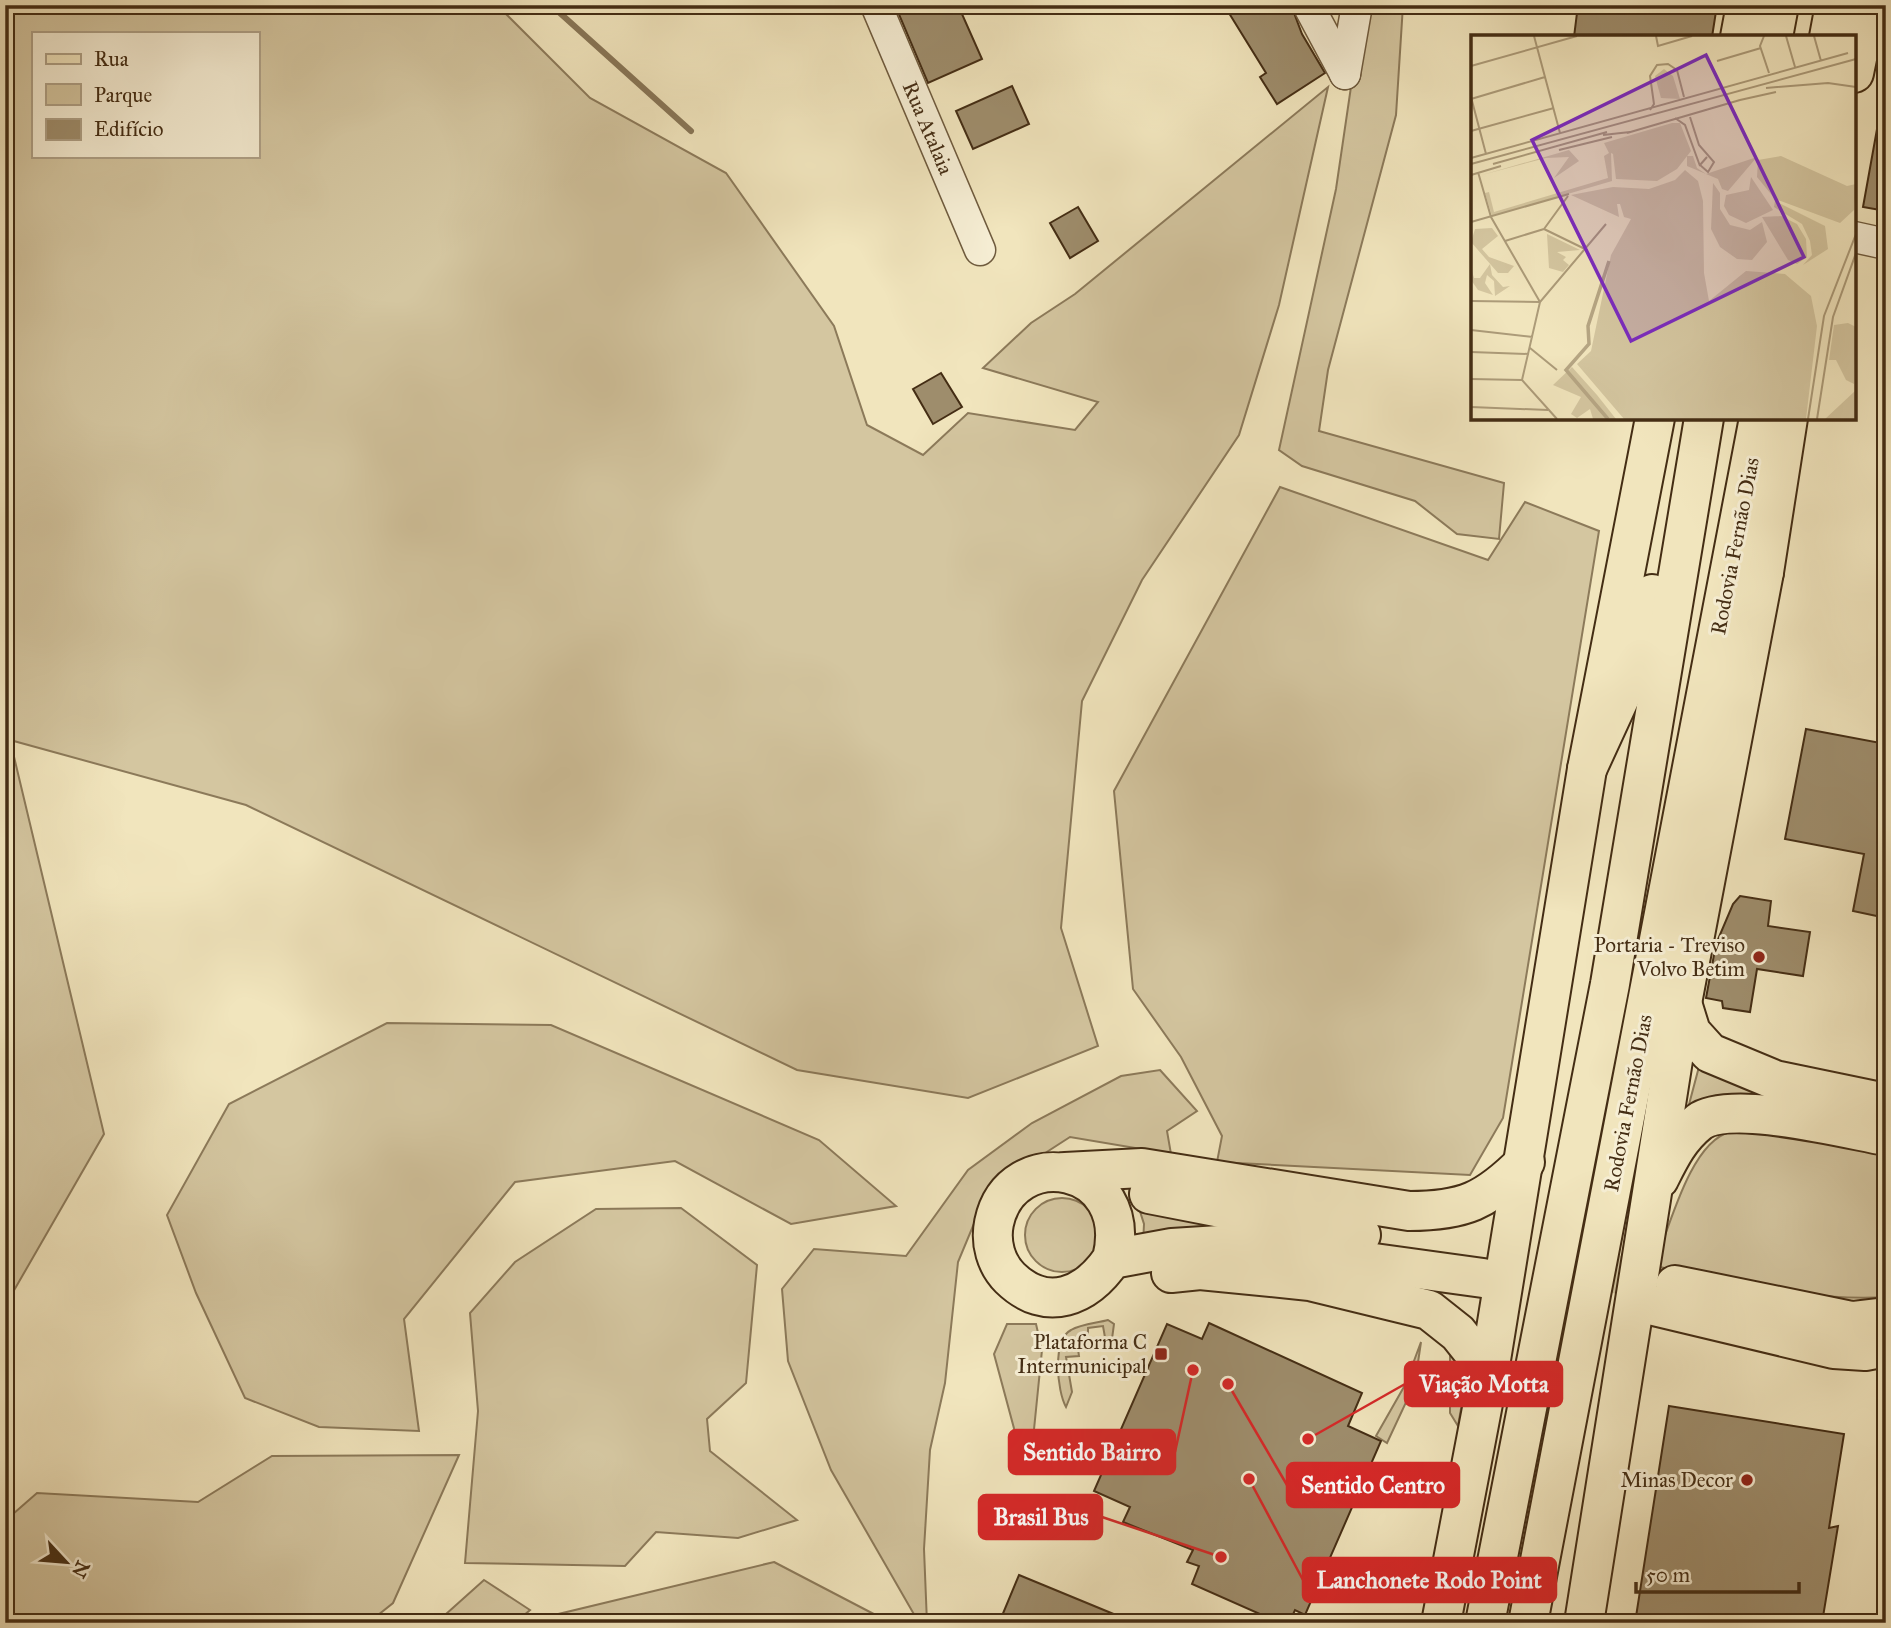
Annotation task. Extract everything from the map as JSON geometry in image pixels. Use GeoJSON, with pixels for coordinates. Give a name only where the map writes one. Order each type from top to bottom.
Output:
{"type":"FeatureCollection","features":[{"type":"Feature","properties":{"kind":"main road"},"geometry":{"type":"LineString","coordinates":[[1741,35],[1746,5]]}},
{"type":"Feature","properties":{"kind":"main road"},"geometry":{"type":"LineString","coordinates":[[1773,35],[1779,5]]}},
{"type":"Feature","properties":{"kind":"main road"},"geometry":{"type":"LineString","coordinates":[[1829,35],[1835,5]]}},
{"type":"Feature","properties":{"kind":"main road"},"geometry":{"type":"LineString","coordinates":[[1856,63],[1868,5]]}},
{"type":"Feature","properties":{"kind":"main road"},"geometry":{"type":"LineString","coordinates":[[1441,1623],[1489,1372],[1525,1163],[1587,769],[1655,420]]}},
{"type":"Feature","properties":{"kind":"main road"},"geometry":{"type":"LineString","coordinates":[[1587,769],[1633,669],[1695,420]]}},
{"type":"Feature","properties":{"kind":"main road","name":"Rodovia Fernão Dias"},"geometry":{"type":"LineString","coordinates":[[1485,1623],[1610,984],[1704,420]]}},
{"type":"Feature","properties":{"kind":"main road","name":"Rodovia Fernão Dias"},"geometry":{"type":"LineString","coordinates":[[1528,1623],[1759,420]]}},
{"type":"Feature","properties":{"kind":"main road","name":"Rodovia Fernão Dias"},"geometry":{"type":"LineString","coordinates":[[1584,1623],[1648,1200],[1763,572],[1788,420]]}},
{"type":"Feature","properties":{"kind":"main road"},"geometry":{"type":"LineString","coordinates":[[1689,783],[1763,572]]}},
{"type":"Feature","properties":{"kind":"main road"},"geometry":{"type":"LineString","coordinates":[[1682,1003],[1691,1032],[1710,1053],[1774,1080],[1886,1102]]}},
{"type":"Feature","properties":{"kind":"main road"},"geometry":{"type":"LineString","coordinates":[[1648,1200],[1675,1146],[1701,1120],[1743,1111],[1886,1136]]}},
{"type":"Feature","properties":{"kind":"main road"},"geometry":{"type":"LineString","coordinates":[[1079,1179],[1142,1167],[1409,1211],[1435,1211],[1476,1202],[1498,1188],[1525,1163]]}},
{"type":"Feature","properties":{"kind":"main road"},"geometry":{"type":"LineString","coordinates":[[1042,1173],[1079,1179],[1369,1236],[1485,1265],[1237,1244],[1172,1248],[1106,1269],[1076,1293],[1040,1296],[1019,1286],[1007,1275],[994,1248],[992,1232],[997,1212],[1007,1194],[1023,1181],[1042,1173]]}},
{"type":"Feature","properties":{"kind":"main road"},"geometry":{"type":"LineString","coordinates":[[1079,1179],[1108,1202],[1116,1220],[1117,1240],[1106,1269]]}},
{"type":"Feature","properties":{"kind":"main road"},"geometry":{"type":"LineString","coordinates":[[1106,1269],[1200,1270],[1310,1281],[1390,1299],[1429,1310],[1458,1332],[1489,1372]]}},
{"type":"Feature","properties":{"kind":"main road"},"geometry":{"type":"LineString","coordinates":[[1886,1317],[1852,1321],[1653,1293],[1834,1349],[1865,1351],[1886,1347]]}},
{"type":"Feature","properties":{"kind":"street","name":"Rua Atalaia"},"geometry":{"type":"LineString","coordinates":[[876,5],[980,250]]}},
{"type":"Feature","properties":{"kind":"street"},"geometry":{"type":"LineString","coordinates":[[1308,5],[1345,74],[1357,5]]}},
{"type":"Feature","properties":{"kind":"street"},"geometry":{"type":"LineString","coordinates":[[1856,237],[1886,244]]}},
{"type":"Feature","properties":{"kind":"green space"},"geometry":{"type":"Polygon","coordinates":[[[5,5],[497,5],[590,98],[726,173],[834,326],[867,425],[923,455],[968,413],[1075,430],[1098,402],[983,368],[1031,323],[1075,294],[1328,87],[1279,305],[1239,435],[1142,580],[1082,701],[1061,928],[1098,1046],[968,1098],[797,1070],[246,805],[10,740],[104,1134],[5,1306],[5,5]]]}},
{"type":"Feature","properties":{"kind":"green space"},"geometry":{"type":"Polygon","coordinates":[[[1363,5],[1403,5],[1396,115],[1328,370],[1319,431],[1504,483],[1499,539],[1457,534],[1415,501],[1302,466],[1279,450],[1336,189],[1363,5]]]}},
{"type":"Feature","properties":{"kind":"green space"},"geometry":{"type":"Polygon","coordinates":[[[1280,487],[1488,560],[1525,502],[1599,531],[1503,1118],[1470,1175],[1217,1162],[1222,1136],[1181,1057],[1133,989],[1114,791],[1280,487]]]}},
{"type":"Feature","properties":{"kind":"green space"},"geometry":{"type":"Polygon","coordinates":[[[387,1023],[551,1025],[819,1140],[896,1206],[791,1224],[675,1161],[515,1182],[404,1319],[419,1431],[319,1427],[245,1398],[196,1293],[167,1215],[229,1104],[387,1023]]]}},
{"type":"Feature","properties":{"kind":"green space"},"geometry":{"type":"Polygon","coordinates":[[[1700,1063],[1771,1097],[1687,1112],[1700,1063]]]}},
{"type":"Feature","properties":{"kind":"green space"},"geometry":{"type":"Polygon","coordinates":[[[1160,1070],[1197,1111],[1167,1131],[1171,1154],[1070,1137],[988,1190],[958,1262],[945,1383],[930,1450],[924,1549],[927,1623],[919,1623],[831,1470],[788,1361],[782,1289],[814,1249],[906,1256],[968,1170],[1032,1123],[1121,1076],[1160,1070]]]}},
{"type":"Feature","properties":{"kind":"green space"},"geometry":{"type":"Polygon","coordinates":[[[1779,1131],[1886,1151],[1886,1297],[1857,1298],[1799,1293],[1654,1266],[1683,1189],[1703,1152],[1716,1139],[1730,1132],[1779,1131]]]}},
{"type":"Feature","properties":{"kind":"green space"},"geometry":{"type":"Polygon","coordinates":[[[1062,1198],[1076,1201],[1088,1209],[1096,1221],[1099,1235],[1096,1249],[1088,1261],[1076,1269],[1062,1272],[1048,1269],[1036,1261],[1028,1249],[1025,1235],[1028,1221],[1036,1209],[1048,1201],[1062,1198]]]}},
{"type":"Feature","properties":{"kind":"green space"},"geometry":{"type":"Polygon","coordinates":[[[1137,1202],[1262,1229],[1143,1244],[1144,1224],[1137,1202]]]}},
{"type":"Feature","properties":{"kind":"green space"},"geometry":{"type":"Polygon","coordinates":[[[681,1208],[757,1265],[746,1383],[707,1419],[710,1451],[797,1520],[738,1538],[656,1532],[625,1566],[465,1563],[478,1411],[470,1313],[515,1262],[596,1209],[681,1208]]]}},
{"type":"Feature","properties":{"kind":"green space"},"geometry":{"type":"Polygon","coordinates":[[[1108,1320],[1114,1324],[1112,1339],[1106,1343],[1103,1326],[1088,1328],[1088,1341],[1077,1342],[1079,1356],[1066,1357],[1072,1392],[1066,1407],[1060,1390],[1058,1366],[1061,1344],[1071,1330],[1108,1320]]]}},
{"type":"Feature","properties":{"kind":"green space"},"geometry":{"type":"Polygon","coordinates":[[[1007,1324],[1036,1324],[1042,1350],[1031,1459],[1015,1432],[994,1354],[1007,1324]]]}},
{"type":"Feature","properties":{"kind":"green space"},"geometry":{"type":"Polygon","coordinates":[[[1421,1342],[1415,1383],[1387,1443],[1376,1436],[1405,1385],[1421,1342]]]}},
{"type":"Feature","properties":{"kind":"green space"},"geometry":{"type":"Polygon","coordinates":[[[1454,1352],[1467,1374],[1458,1426],[1450,1413],[1450,1356],[1454,1352]]]}},
{"type":"Feature","properties":{"kind":"green space"},"geometry":{"type":"Polygon","coordinates":[[[459,1455],[393,1603],[368,1623],[5,1623],[5,1521],[37,1493],[198,1502],[272,1456],[459,1455]]]}},
{"type":"Feature","properties":{"kind":"green space"},"geometry":{"type":"Polygon","coordinates":[[[774,1562],[891,1623],[540,1623],[546,1617],[774,1562]]]}},
{"type":"Feature","properties":{"kind":"green space"},"geometry":{"type":"Polygon","coordinates":[[[484,1580],[530,1610],[515,1623],[436,1623],[484,1580]]]}},
{"type":"Feature","properties":{"kind":"building"},"geometry":{"type":"Polygon","coordinates":[[[895,5],[958,5],[982,59],[928,83],[895,5]]]}},
{"type":"Feature","properties":{"kind":"building"},"geometry":{"type":"Polygon","coordinates":[[[1224,5],[1291,5],[1302,34],[1325,73],[1277,104],[1260,77],[1266,73],[1224,5]]]}},
{"type":"Feature","properties":{"kind":"building"},"geometry":{"type":"Polygon","coordinates":[[[1578,5],[1717,5],[1712,35],[1574,35],[1578,5]]]}},
{"type":"Feature","properties":{"kind":"building"},"geometry":{"type":"Polygon","coordinates":[[[1012,86],[1029,124],[973,149],[956,111],[1012,86]]]}},
{"type":"Feature","properties":{"kind":"building"},"geometry":{"type":"Polygon","coordinates":[[[1877,129],[1886,130],[1886,211],[1863,207],[1877,129]]]}},
{"type":"Feature","properties":{"kind":"building"},"geometry":{"type":"Polygon","coordinates":[[[1078,207],[1098,241],[1070,258],[1050,223],[1078,207]]]}},
{"type":"Feature","properties":{"kind":"building"},"geometry":{"type":"Polygon","coordinates":[[[941,373],[962,407],[933,424],[913,389],[941,373]]]}},
{"type":"Feature","properties":{"kind":"building"},"geometry":{"type":"Polygon","coordinates":[[[1806,729],[1886,744],[1886,918],[1853,911],[1864,854],[1785,839],[1806,729]]]}},
{"type":"Feature","properties":{"kind":"building","name":"Portaria - Treviso Volvo Betim"},"geometry":{"type":"Polygon","coordinates":[[[1740,896],[1771,901],[1768,926],[1810,932],[1803,976],[1757,969],[1750,1012],[1723,1008],[1722,1001],[1706,998],[1716,944],[1733,904],[1740,896]]]}},
{"type":"Feature","properties":{"kind":"building"},"geometry":{"type":"Polygon","coordinates":[[[1209,1323],[1362,1393],[1348,1426],[1381,1441],[1305,1615],[1295,1610],[1289,1623],[1280,1623],[1192,1584],[1199,1566],[1187,1562],[1193,1550],[1123,1522],[1130,1507],[1094,1491],[1167,1324],[1202,1339],[1209,1323]]]}},
{"type":"Feature","properties":{"kind":"building","name":"Minas Decor"},"geometry":{"type":"Polygon","coordinates":[[[1669,1406],[1844,1434],[1829,1528],[1838,1526],[1822,1623],[1788,1619],[1787,1623],[1635,1623],[1669,1406]]]}},
{"type":"Feature","properties":{"kind":"building"},"geometry":{"type":"Polygon","coordinates":[[[1019,1575],[1133,1622],[1133,1623],[999,1623],[1019,1575]]]}},
{"type":"Feature","properties":{"kind":"waterway"},"geometry":{"type":"LineString","coordinates":[[551,5],[691,131]]}},
{"type":"Feature","properties":{"kind":"tunnel"},"geometry":{"type":"LineString","coordinates":[[1488,1253],[1656,1281]]}},
{"type":"Feature","properties":{"kind":"place","name":"Portaria - Treviso Volvo Betim"},"geometry":{"type":"Point","coordinates":[1759,957]}},
{"type":"Feature","properties":{"kind":"place","name":"Plataforma C Intermunicipal"},"geometry":{"type":"Point","coordinates":[1161,1354]}},
{"type":"Feature","properties":{"kind":"place","name":"Sentido Bairro"},"geometry":{"type":"Point","coordinates":[1193,1370]}},
{"type":"Feature","properties":{"kind":"place","name":"Sentido Centro"},"geometry":{"type":"Point","coordinates":[1228,1384]}},
{"type":"Feature","properties":{"kind":"place","name":"Viação Motta"},"geometry":{"type":"Point","coordinates":[1308,1439]}},
{"type":"Feature","properties":{"kind":"place","name":"Lanchonete Rodo Point"},"geometry":{"type":"Point","coordinates":[1249,1479]}},
{"type":"Feature","properties":{"kind":"place","name":"Minas Decor"},"geometry":{"type":"Point","coordinates":[1747,1480]}},
{"type":"Feature","properties":{"kind":"place","name":"Brasil Bus"},"geometry":{"type":"Point","coordinates":[1221,1557]}}]}
